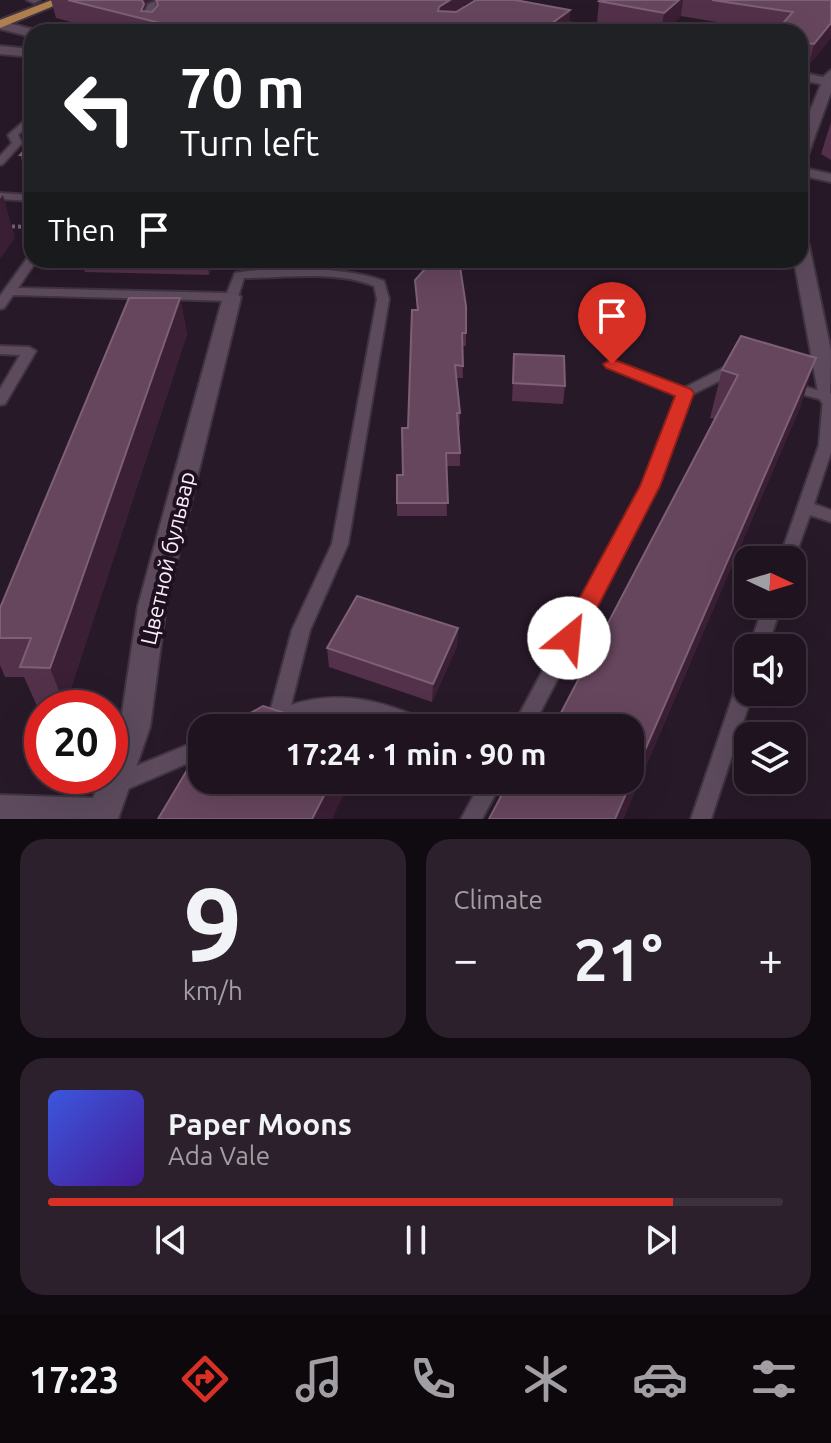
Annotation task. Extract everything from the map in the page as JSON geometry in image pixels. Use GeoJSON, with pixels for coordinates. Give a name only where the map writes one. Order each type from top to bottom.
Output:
{"type":"FeatureCollection","features":[{"type":"Feature","properties":{"kind":"main road"},"geometry":{"type":"LineString","coordinates":[[0,13],[34,0]]}},
{"type":"Feature","properties":{"kind":"main road"},"geometry":{"type":"LineString","coordinates":[[0,24],[62,0]]}},
{"type":"Feature","properties":{"kind":"street"},"geometry":{"type":"LineString","coordinates":[[526,17],[558,24]]}},
{"type":"Feature","properties":{"kind":"street"},"geometry":{"type":"LineString","coordinates":[[0,24],[24,31]]}},
{"type":"Feature","properties":{"kind":"street"},"geometry":{"type":"LineString","coordinates":[[0,50],[24,52]]}},
{"type":"Feature","properties":{"kind":"street"},"geometry":{"type":"LineString","coordinates":[[808,77],[829,79],[808,134]]}},
{"type":"Feature","properties":{"kind":"street"},"geometry":{"type":"LineString","coordinates":[[808,173],[831,178]]}},
{"type":"Feature","properties":{"kind":"street"},"geometry":{"type":"LineString","coordinates":[[805,268],[830,398]]}},
{"type":"Feature","properties":{"kind":"street","name":"Цветной бульвар"},"geometry":{"type":"LineString","coordinates":[[107,806],[135,727],[152,606],[232,297]]}},
{"type":"Feature","properties":{"kind":"street"},"geometry":{"type":"LineString","coordinates":[[0,811],[107,806]]}},
{"type":"Feature","properties":{"kind":"lane"},"geometry":{"type":"LineString","coordinates":[[153,24],[149,11],[151,6],[165,0]]}},
{"type":"Feature","properties":{"kind":"lane"},"geometry":{"type":"LineString","coordinates":[[0,162],[17,143],[13,135],[24,125]]}},
{"type":"Feature","properties":{"kind":"lane"},"geometry":{"type":"LineString","coordinates":[[0,196],[24,198]]}},
{"type":"Feature","properties":{"kind":"lane"},"geometry":{"type":"LineString","coordinates":[[0,305],[26,268]]}},
{"type":"Feature","properties":{"kind":"lane"},"geometry":{"type":"LineString","coordinates":[[10,291],[136,302],[232,297],[239,275],[346,276],[370,278],[380,284],[383,299],[340,544],[301,630],[279,714]]}},
{"type":"Feature","properties":{"kind":"lane"},"geometry":{"type":"LineString","coordinates":[[0,350],[29,351],[0,401]]}},
{"type":"Feature","properties":{"kind":"lane"},"geometry":{"type":"LineString","coordinates":[[612,364],[685,393]]}},
{"type":"Feature","properties":{"kind":"lane"},"geometry":{"type":"LineString","coordinates":[[529,714],[650,486],[685,393],[732,369],[830,398],[826,445],[792,546]]}},
{"type":"Feature","properties":{"kind":"lane"},"geometry":{"type":"LineString","coordinates":[[805,507],[831,516]]}},
{"type":"Feature","properties":{"kind":"lane"},"geometry":{"type":"LineString","coordinates":[[286,714],[341,703],[391,714]]}},
{"type":"Feature","properties":{"kind":"lane"},"geometry":{"type":"LineString","coordinates":[[701,819],[739,706]]}},
{"type":"Feature","properties":{"kind":"lane"},"geometry":{"type":"LineString","coordinates":[[107,806],[188,757]]}},
{"type":"Feature","properties":{"kind":"lane"},"geometry":{"type":"LineString","coordinates":[[471,819],[485,794]]}},
{"type":"Feature","properties":{"kind":"path"},"geometry":{"type":"LineString","coordinates":[[0,226],[24,227]]}},
{"type":"Feature","properties":{"kind":"building"},"geometry":{"type":"Polygon","coordinates":[[[68,0],[142,0],[141,11],[152,12],[158,5],[156,0],[450,0],[438,11],[456,12],[476,0],[515,0],[570,10],[551,24],[164,24],[68,0]]]}},
{"type":"Feature","properties":{"kind":"building"},"geometry":{"type":"Polygon","coordinates":[[[600,0],[679,0],[664,13],[600,0]]]}},
{"type":"Feature","properties":{"kind":"building"},"geometry":{"type":"Polygon","coordinates":[[[712,0],[831,0],[831,23],[814,44],[808,43],[808,24],[782,24],[793,12],[712,0]]]}},
{"type":"Feature","properties":{"kind":"building"},"geometry":{"type":"Polygon","coordinates":[[[426,268],[460,268],[466,333],[462,333],[463,366],[455,365],[460,453],[446,453],[448,503],[397,503],[397,475],[403,475],[402,428],[408,428],[412,310],[418,310],[415,280],[426,268]]]}},
{"type":"Feature","properties":{"kind":"building"},"geometry":{"type":"Polygon","coordinates":[[[129,298],[180,298],[50,668],[20,667],[31,638],[0,638],[0,608],[129,298]]]}},
{"type":"Feature","properties":{"kind":"building"},"geometry":{"type":"Polygon","coordinates":[[[741,336],[816,358],[644,752],[644,714],[560,714],[738,375],[722,370],[741,336]]]}},
{"type":"Feature","properties":{"kind":"building"},"geometry":{"type":"Polygon","coordinates":[[[514,354],[564,356],[565,386],[513,383],[514,354]]]}},
{"type":"Feature","properties":{"kind":"building"},"geometry":{"type":"Polygon","coordinates":[[[357,596],[458,628],[433,684],[327,648],[357,596]]]}},
{"type":"Feature","properties":{"kind":"building"},"geometry":{"type":"Polygon","coordinates":[[[263,706],[287,714],[249,714],[263,706]]]}},
{"type":"Feature","properties":{"kind":"building"},"geometry":{"type":"Polygon","coordinates":[[[188,769],[188,794],[325,794],[312,819],[158,819],[188,769]]]}},
{"type":"Feature","properties":{"kind":"building"},"geometry":{"type":"Polygon","coordinates":[[[502,794],[626,794],[615,819],[489,819],[502,794]]]}},
{"type":"Feature","properties":{"kind":"route"},"geometry":{"type":"LineString","coordinates":[[569,638],[650,486],[685,393],[612,364]]}}]}
